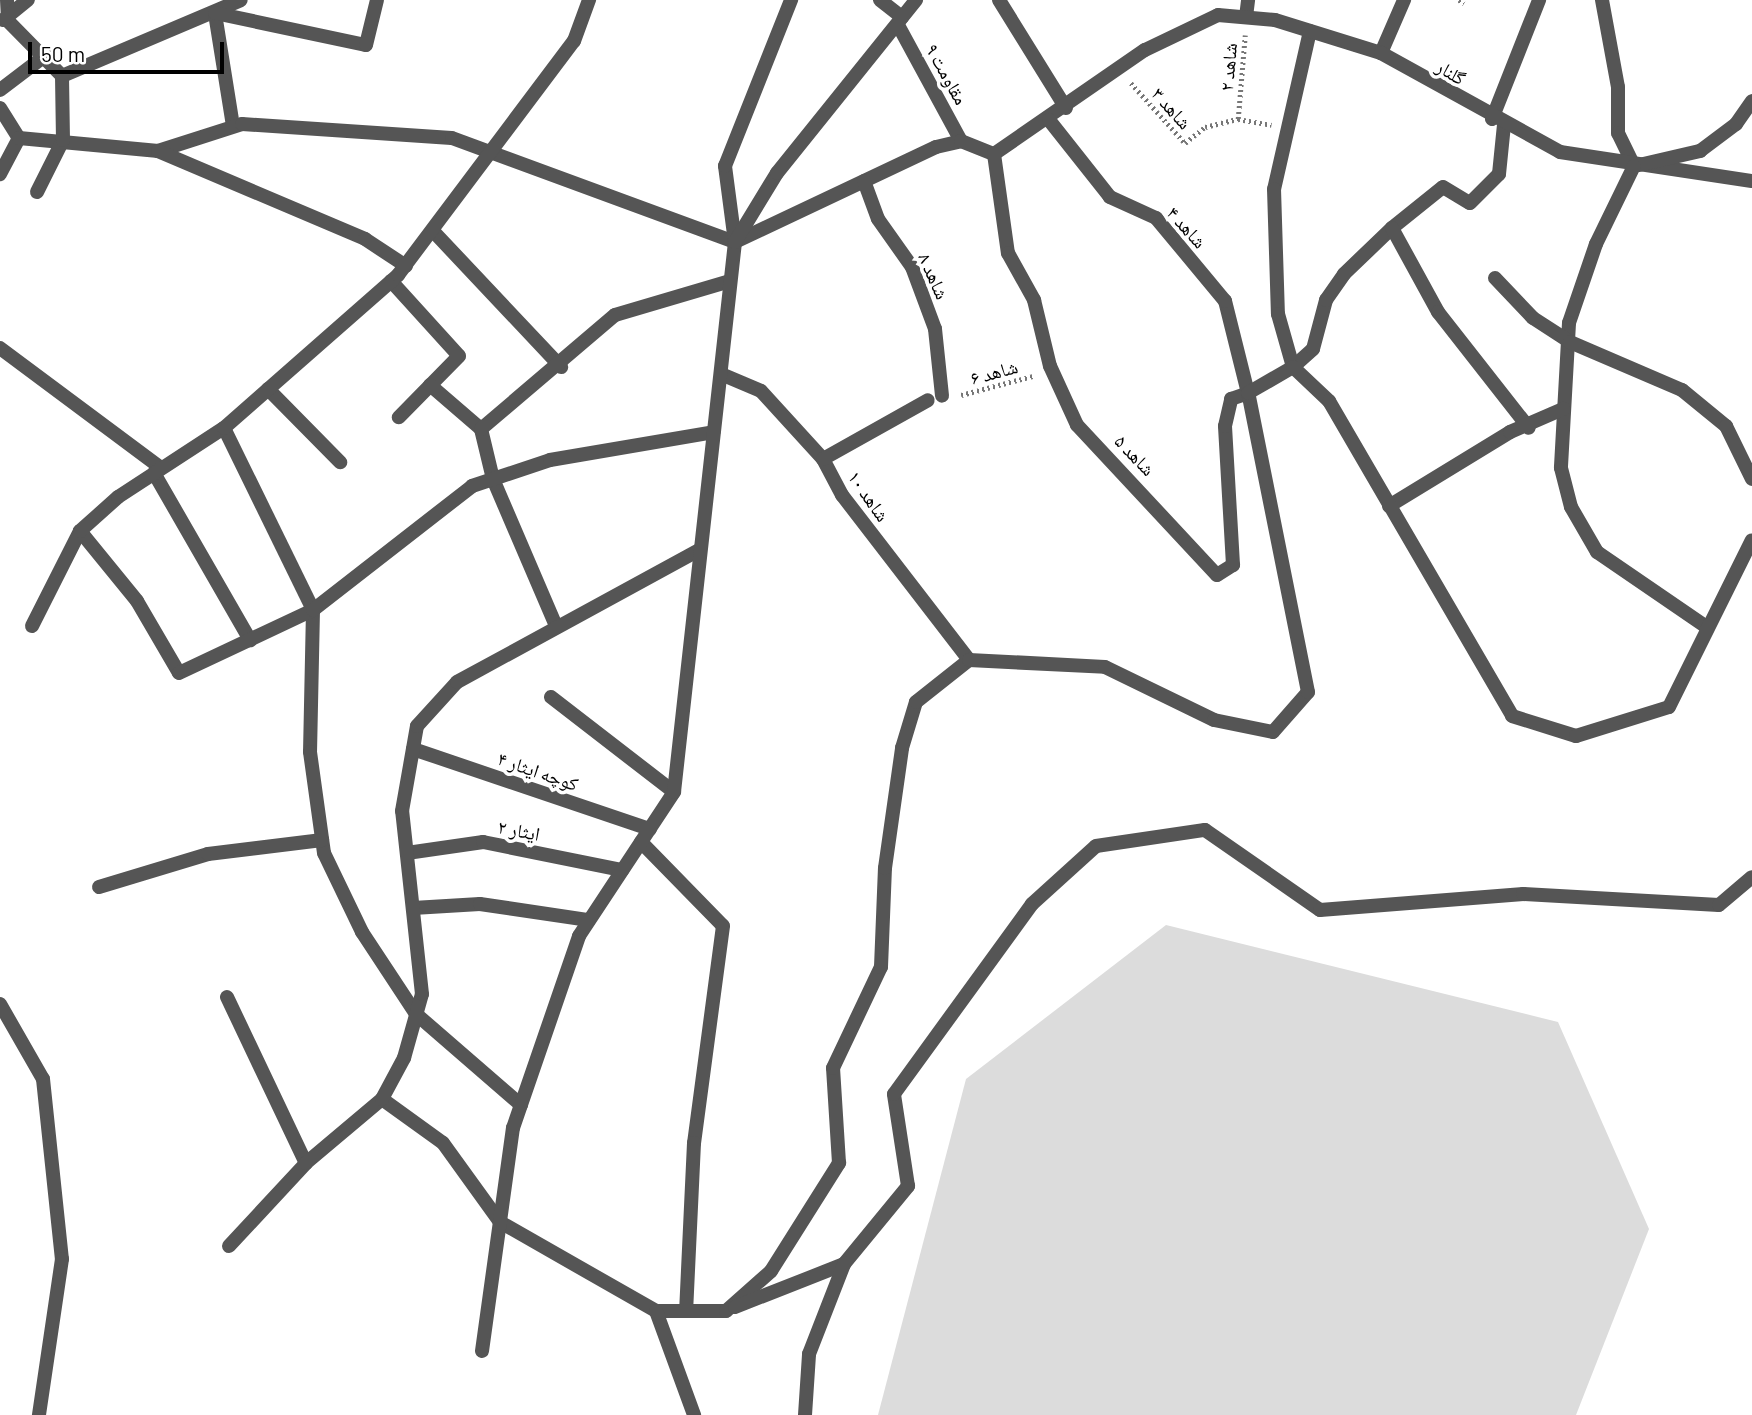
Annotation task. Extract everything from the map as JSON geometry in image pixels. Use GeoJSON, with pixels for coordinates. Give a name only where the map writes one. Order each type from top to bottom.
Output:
{"type":"FeatureCollection","features":[{"type":"Feature","properties":{"kind":"street"},"geometry":{"type":"LineString","coordinates":[[4,20],[7,0]]}},
{"type":"Feature","properties":{"kind":"street"},"geometry":{"type":"LineString","coordinates":[[4,20],[28,0]]}},
{"type":"Feature","properties":{"kind":"street"},"geometry":{"type":"LineString","coordinates":[[62,76],[215,13],[240,0]]}},
{"type":"Feature","properties":{"kind":"street"},"geometry":{"type":"LineString","coordinates":[[215,13],[366,45],[377,0]]}},
{"type":"Feature","properties":{"kind":"street"},"geometry":{"type":"LineString","coordinates":[[32,626],[80,531],[157,471],[224,428],[406,266],[494,153],[574,41],[589,0]]}},
{"type":"Feature","properties":{"kind":"street"},"geometry":{"type":"LineString","coordinates":[[482,1352],[500,1222],[521,1105],[589,920],[674,792],[735,242],[725,166],[791,0]]}},
{"type":"Feature","properties":{"kind":"street"},"geometry":{"type":"LineString","coordinates":[[880,0],[900,21]]}},
{"type":"Feature","properties":{"kind":"street"},"geometry":{"type":"LineString","coordinates":[[735,242],[777,173],[916,0]]}},
{"type":"Feature","properties":{"kind":"street"},"geometry":{"type":"LineString","coordinates":[[999,0],[1066,108]]}},
{"type":"Feature","properties":{"kind":"street"},"geometry":{"type":"LineString","coordinates":[[1246,17],[1248,0]]}},
{"type":"Feature","properties":{"kind":"street"},"geometry":{"type":"LineString","coordinates":[[1381,53],[1404,0]]}},
{"type":"Feature","properties":{"kind":"street"},"geometry":{"type":"LineString","coordinates":[[1248,393],[1293,367],[1313,349],[1326,300],[1344,274],[1392,228],[1443,187],[1469,203],[1499,174],[1498,122],[1539,0]]}},
{"type":"Feature","properties":{"kind":"street"},"geometry":{"type":"LineString","coordinates":[[1602,0],[1618,87],[1618,133],[1634,166]]}},
{"type":"Feature","properties":{"kind":"street"},"geometry":{"type":"LineString","coordinates":[[215,13],[233,126]]}},
{"type":"Feature","properties":{"kind":"street","name":"گلنار"},"geometry":{"type":"LineString","coordinates":[[994,154],[1049,120],[1119,69],[1218,15],[1246,17],[1310,31],[1381,53],[1498,122],[1560,152],[1634,166],[1752,181]]}},
{"type":"Feature","properties":{"kind":"street"},"geometry":{"type":"LineString","coordinates":[[4,20],[46,55],[62,76],[63,140],[37,192]]}},
{"type":"Feature","properties":{"kind":"street","name":"مقاومت ۹"},"geometry":{"type":"LineString","coordinates":[[900,21],[961,141]]}},
{"type":"Feature","properties":{"kind":"street"},"geometry":{"type":"LineString","coordinates":[[1310,31],[1292,128],[1274,189],[1278,314],[1293,367],[1329,401],[1512,716],[1576,736],[1669,707],[1705,625],[1752,540]]}},
{"type":"Feature","properties":{"kind":"street"},"geometry":{"type":"LineString","coordinates":[[0,90],[46,55]]}},
{"type":"Feature","properties":{"kind":"street"},"geometry":{"type":"LineString","coordinates":[[1634,166],[1700,151],[1737,124],[1752,101]]}},
{"type":"Feature","properties":{"kind":"street"},"geometry":{"type":"LineString","coordinates":[[0,108],[19,138]]}},
{"type":"Feature","properties":{"kind":"street","name":"شاهد ۴"},"geometry":{"type":"LineString","coordinates":[[969,660],[1105,667],[1214,720],[1273,732],[1308,692],[1248,393],[1225,301],[1156,218],[1110,197],[1049,120]]}},
{"type":"Feature","properties":{"kind":"street"},"geometry":{"type":"LineString","coordinates":[[1737,124],[1752,121]]}},
{"type":"Feature","properties":{"kind":"street"},"geometry":{"type":"LineString","coordinates":[[158,152],[233,126],[452,138],[735,242],[864,181],[961,141],[994,154]]}},
{"type":"Feature","properties":{"kind":"street"},"geometry":{"type":"LineString","coordinates":[[19,138],[63,140],[158,152],[365,240],[406,266]]}},
{"type":"Feature","properties":{"kind":"street"},"geometry":{"type":"LineString","coordinates":[[0,174],[19,138]]}},
{"type":"Feature","properties":{"kind":"street","name":"شاهد ۵"},"geometry":{"type":"LineString","coordinates":[[994,154],[1008,253],[1034,300],[1053,372],[1077,425],[1217,575],[1233,565],[1225,425],[1231,399],[1248,393]]}},
{"type":"Feature","properties":{"kind":"street"},"geometry":{"type":"LineString","coordinates":[[1634,166],[1597,244],[1569,323],[1562,468],[1570,507],[1597,552],[1705,625]]}},
{"type":"Feature","properties":{"kind":"street","name":"شاهد ۸"},"geometry":{"type":"LineString","coordinates":[[864,181],[878,219],[912,267],[935,329],[935,398]]}},
{"type":"Feature","properties":{"kind":"street"},"geometry":{"type":"LineString","coordinates":[[1392,228],[1438,312],[1528,428]]}},
{"type":"Feature","properties":{"kind":"street"},"geometry":{"type":"LineString","coordinates":[[433,231],[561,367]]}},
{"type":"Feature","properties":{"kind":"street"},"geometry":{"type":"LineString","coordinates":[[1495,278],[1533,318],[1570,342],[1682,390],[1726,426],[1752,479]]}},
{"type":"Feature","properties":{"kind":"street"},"geometry":{"type":"LineString","coordinates":[[391,281],[459,356],[399,417]]}},
{"type":"Feature","properties":{"kind":"street"},"geometry":{"type":"LineString","coordinates":[[481,429],[561,367],[615,315],[730,281]]}},
{"type":"Feature","properties":{"kind":"street"},"geometry":{"type":"LineString","coordinates":[[0,348],[157,471],[250,640]]}},
{"type":"Feature","properties":{"kind":"street","name":"شاهد ۱۰"},"geometry":{"type":"LineString","coordinates":[[721,374],[761,391],[823,459],[842,495],[969,660]]}},
{"type":"Feature","properties":{"kind":"street"},"geometry":{"type":"LineString","coordinates":[[430,385],[481,429],[493,479],[556,626]]}},
{"type":"Feature","properties":{"kind":"street"},"geometry":{"type":"LineString","coordinates":[[268,389],[340,462]]}},
{"type":"Feature","properties":{"kind":"street"},"geometry":{"type":"LineString","coordinates":[[823,459],[935,398]]}},
{"type":"Feature","properties":{"kind":"street"},"geometry":{"type":"LineString","coordinates":[[1389,506],[1510,432],[1528,428],[1563,409]]}},
{"type":"Feature","properties":{"kind":"street"},"geometry":{"type":"LineString","coordinates":[[224,428],[313,610],[310,752],[322,839],[362,932],[416,1014],[521,1105]]}},
{"type":"Feature","properties":{"kind":"street"},"geometry":{"type":"LineString","coordinates":[[80,531],[136,601],[179,673],[313,610],[472,486],[550,460],[714,432]]}},
{"type":"Feature","properties":{"kind":"street"},"geometry":{"type":"LineString","coordinates":[[229,1246],[306,1163],[382,1099],[416,1014],[422,994],[402,811],[417,726],[457,682],[699,550]]}},
{"type":"Feature","properties":{"kind":"street"},"geometry":{"type":"LineString","coordinates":[[726,1311],[771,1271],[839,1163],[833,1068],[881,967],[885,868],[902,748],[916,702],[969,660]]}},
{"type":"Feature","properties":{"kind":"street"},"geometry":{"type":"LineString","coordinates":[[551,697],[674,792]]}},
{"type":"Feature","properties":{"kind":"street","name":"کوچه ایثار ۴"},"geometry":{"type":"LineString","coordinates":[[413,749],[650,829]]}},
{"type":"Feature","properties":{"kind":"street"},"geometry":{"type":"LineString","coordinates":[[805,1415],[809,1354],[844,1264],[908,1186],[894,1094],[1032,904],[1096,846],[1205,830],[1320,910],[1523,894],[1719,905],[1752,877]]}},
{"type":"Feature","properties":{"kind":"street"},"geometry":{"type":"LineString","coordinates":[[99,887],[208,854],[322,839]]}},
{"type":"Feature","properties":{"kind":"street","name":"ایثار ۲"},"geometry":{"type":"LineString","coordinates":[[407,853],[482,842],[622,870]]}},
{"type":"Feature","properties":{"kind":"street"},"geometry":{"type":"LineString","coordinates":[[641,842],[723,926],[694,1143],[686,1311]]}},
{"type":"Feature","properties":{"kind":"street"},"geometry":{"type":"LineString","coordinates":[[413,908],[480,904],[589,920]]}},
{"type":"Feature","properties":{"kind":"street"},"geometry":{"type":"LineString","coordinates":[[227,997],[306,1163]]}},
{"type":"Feature","properties":{"kind":"street"},"geometry":{"type":"LineString","coordinates":[[0,1004],[43,1079],[62,1259],[39,1415]]}},
{"type":"Feature","properties":{"kind":"street"},"geometry":{"type":"LineString","coordinates":[[382,1099],[443,1143],[500,1222],[656,1311],[726,1311],[844,1264]]}},
{"type":"Feature","properties":{"kind":"street"},"geometry":{"type":"LineString","coordinates":[[656,1311],[694,1415]]}},
{"type":"Feature","properties":{"kind":"path","name":"شاهد ۲"},"geometry":{"type":"LineString","coordinates":[[1238,119],[1246,17]]}},
{"type":"Feature","properties":{"kind":"path","name":"شاهد ۳"},"geometry":{"type":"LineString","coordinates":[[1119,69],[1185,143],[1205,127],[1238,119],[1292,128]]}},
{"type":"Feature","properties":{"kind":"path","name":"شاهد ۶"},"geometry":{"type":"LineString","coordinates":[[935,398],[1053,372]]}},
{"type":"Feature","properties":{"kind":"shaded area"},"geometry":{"type":"Polygon","coordinates":[[[1166,925],[1558,1022],[1649,1229],[1576,1415],[878,1415],[966,1079],[1166,925]]]}}]}
